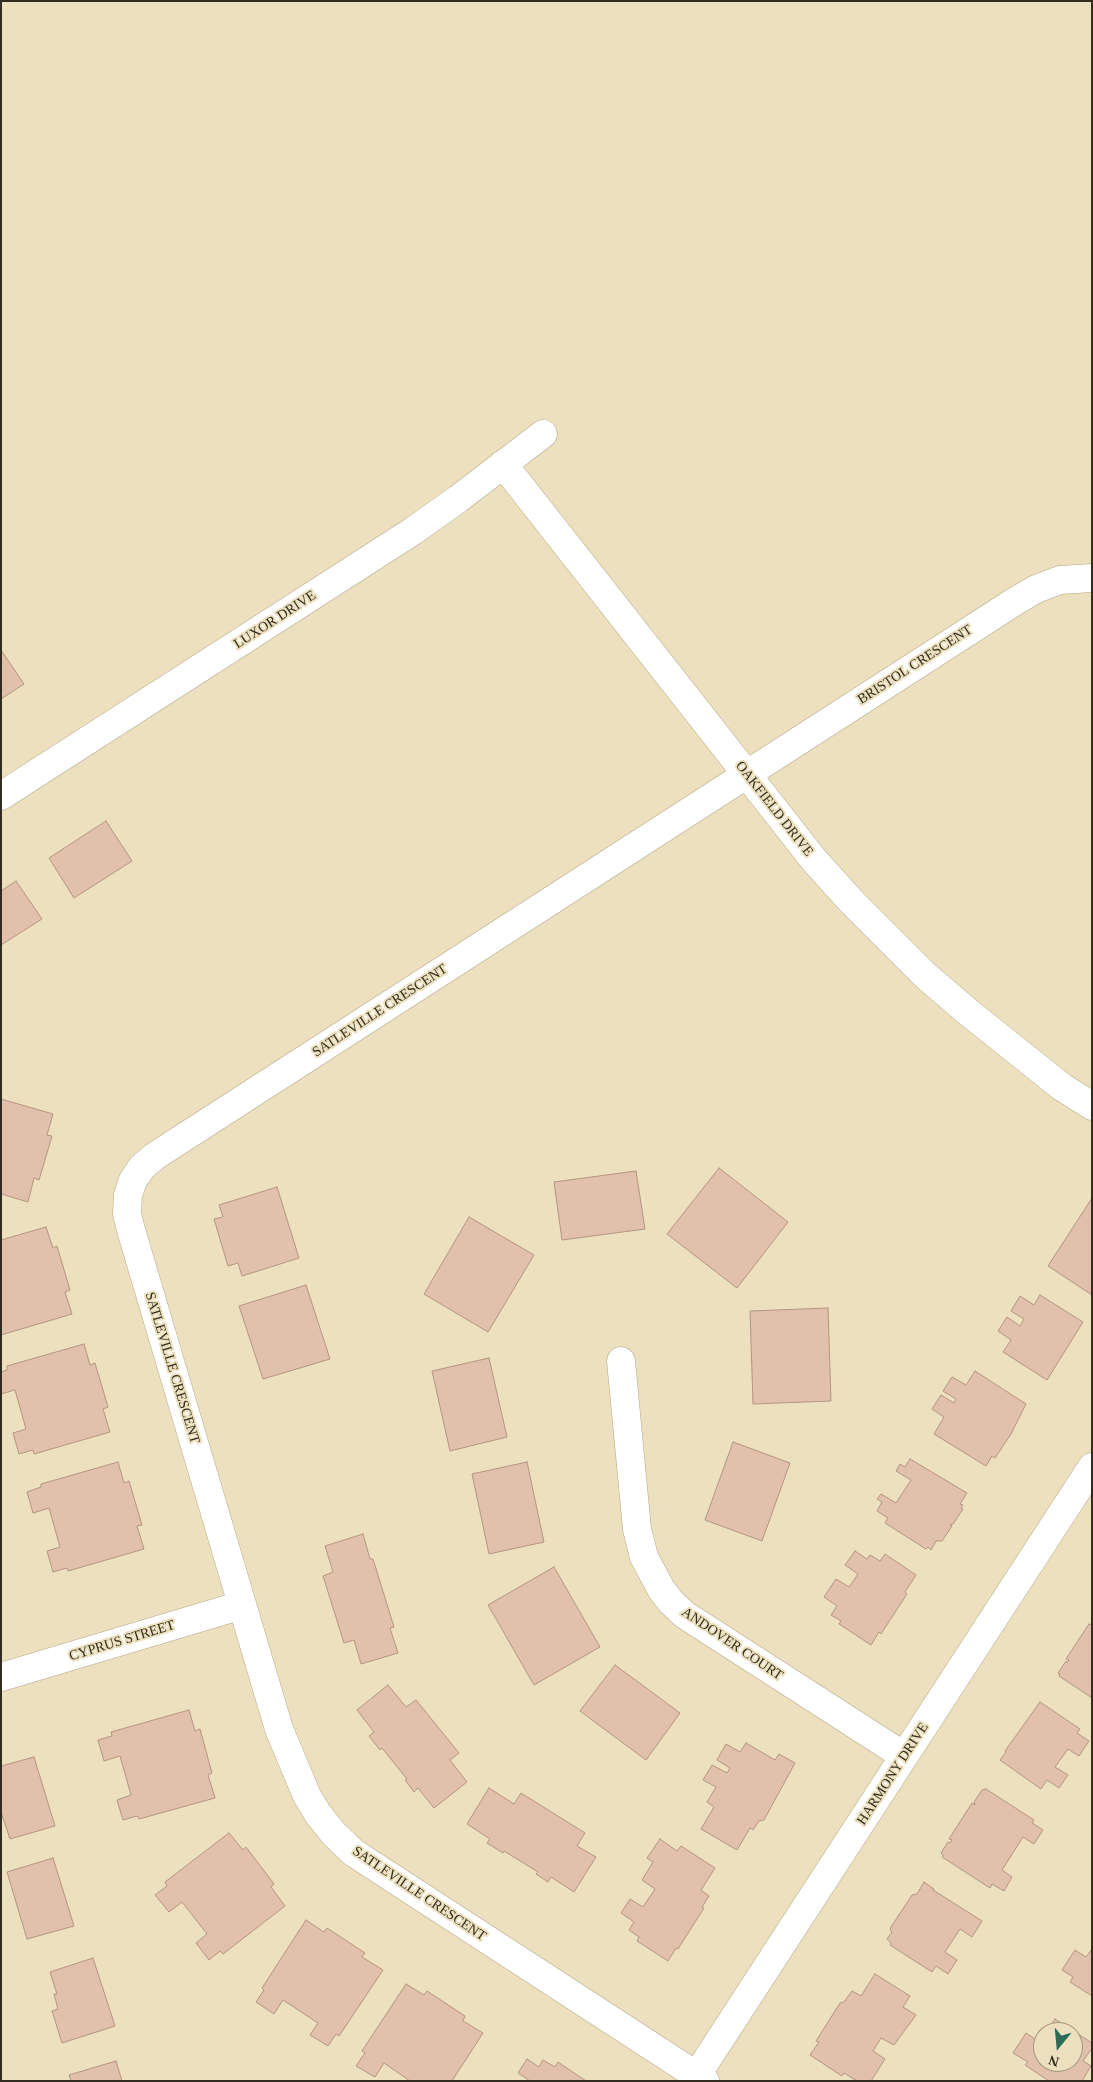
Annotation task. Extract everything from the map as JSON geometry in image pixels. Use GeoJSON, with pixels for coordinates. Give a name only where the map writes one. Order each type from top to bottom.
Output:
{"type":"FeatureCollection","features":[{"type":"Feature","properties":{"kind":"street","name":"LUXOR DRIVE"},"geometry":{"type":"LineString","coordinates":[[1,796],[413,531],[543,434]]}},
{"type":"Feature","properties":{"kind":"street","name":"OAKFIELD DRIVE"},"geometry":{"type":"LineString","coordinates":[[503,464],[814,860],[851,902],[961,1006],[1016,1051],[1092,1106]]}},
{"type":"Feature","properties":{"kind":"street","name":"BRISTOL CRESCENT"},"geometry":{"type":"LineString","coordinates":[[747,774],[1036,589],[1060,580],[1092,578]]}},
{"type":"Feature","properties":{"kind":"street","name":"SATLEVILLE CRESCENT"},"geometry":{"type":"LineString","coordinates":[[698,2079],[354,1852],[334,1834],[306,1796],[279,1729],[127,1214],[128,1195],[134,1180],[142,1167],[155,1156],[747,774]]}},
{"type":"Feature","properties":{"kind":"street","name":"ANDOVER COURT"},"geometry":{"type":"LineString","coordinates":[[622,1361],[636,1529],[644,1557],[661,1589],[685,1615],[904,1756]]}},
{"type":"Feature","properties":{"kind":"street","name":"HARMONY DRIVE"},"geometry":{"type":"LineString","coordinates":[[698,2079],[904,1756],[1092,1467]]}},
{"type":"Feature","properties":{"kind":"street","name":"CYPRUS STREET"},"geometry":{"type":"LineString","coordinates":[[1,1677],[242,1605]]}},
{"type":"Feature","properties":{"kind":"building"},"geometry":{"type":"Polygon","coordinates":[[[1,650],[24,684],[1,699],[1,650]]]}},
{"type":"Feature","properties":{"kind":"building"},"geometry":{"type":"Polygon","coordinates":[[[106,821],[132,861],[74,898],[49,858],[106,821]]]}},
{"type":"Feature","properties":{"kind":"building"},"geometry":{"type":"Polygon","coordinates":[[[16,881],[42,919],[1,945],[1,891],[16,881]]]}},
{"type":"Feature","properties":{"kind":"building"},"geometry":{"type":"Polygon","coordinates":[[[1,1099],[53,1114],[47,1135],[52,1136],[39,1180],[34,1178],[28,1202],[1,1194],[1,1099]]]}},
{"type":"Feature","properties":{"kind":"building"},"geometry":{"type":"Polygon","coordinates":[[[719,1168],[788,1222],[737,1288],[667,1234],[719,1168]]]}},
{"type":"Feature","properties":{"kind":"building"},"geometry":{"type":"Polygon","coordinates":[[[636,1171],[645,1229],[562,1240],[554,1182],[636,1171]]]}},
{"type":"Feature","properties":{"kind":"building"},"geometry":{"type":"Polygon","coordinates":[[[277,1187],[299,1258],[242,1276],[238,1263],[228,1266],[214,1219],[223,1217],[219,1205],[277,1187]]]}},
{"type":"Feature","properties":{"kind":"building"},"geometry":{"type":"Polygon","coordinates":[[[1092,1198],[1092,1295],[1048,1266],[1092,1198]]]}},
{"type":"Feature","properties":{"kind":"building"},"geometry":{"type":"Polygon","coordinates":[[[469,1217],[534,1255],[488,1332],[424,1294],[469,1217]]]}},
{"type":"Feature","properties":{"kind":"building"},"geometry":{"type":"Polygon","coordinates":[[[46,1227],[53,1248],[57,1246],[70,1290],[65,1292],[72,1314],[1,1335],[1,1240],[46,1227]]]}},
{"type":"Feature","properties":{"kind":"building"},"geometry":{"type":"Polygon","coordinates":[[[306,1285],[330,1359],[263,1379],[239,1306],[306,1285]]]}},
{"type":"Feature","properties":{"kind":"building"},"geometry":{"type":"Polygon","coordinates":[[[1040,1295],[1083,1322],[1047,1380],[1003,1352],[1011,1340],[998,1331],[1007,1317],[1020,1326],[1024,1319],[1011,1311],[1020,1296],[1034,1305],[1040,1295]]]}},
{"type":"Feature","properties":{"kind":"building"},"geometry":{"type":"Polygon","coordinates":[[[828,1308],[831,1401],[753,1404],[750,1311],[828,1308]]]}},
{"type":"Feature","properties":{"kind":"building"},"geometry":{"type":"Polygon","coordinates":[[[84,1344],[90,1365],[95,1363],[108,1407],[103,1409],[110,1432],[34,1454],[33,1450],[19,1454],[13,1433],[26,1429],[15,1390],[1,1394],[1,1372],[7,1370],[7,1366],[84,1344]]]}},
{"type":"Feature","properties":{"kind":"building"},"geometry":{"type":"Polygon","coordinates":[[[489,1358],[507,1437],[450,1451],[432,1371],[489,1358]]]}},
{"type":"Feature","properties":{"kind":"building"},"geometry":{"type":"Polygon","coordinates":[[[975,1371],[1026,1404],[1011,1434],[995,1458],[992,1456],[986,1466],[934,1434],[944,1417],[932,1409],[941,1395],[954,1403],[956,1399],[943,1391],[952,1377],[966,1385],[975,1371]]]}},
{"type":"Feature","properties":{"kind":"building"},"geometry":{"type":"Polygon","coordinates":[[[733,1442],[790,1463],[762,1541],[705,1520],[733,1442]]]}},
{"type":"Feature","properties":{"kind":"building"},"geometry":{"type":"Polygon","coordinates":[[[910,1459],[967,1493],[960,1504],[963,1505],[961,1508],[963,1509],[953,1524],[950,1525],[952,1526],[942,1541],[936,1541],[931,1550],[928,1547],[926,1549],[885,1523],[888,1518],[877,1511],[882,1502],[877,1499],[881,1494],[896,1503],[911,1480],[896,1471],[900,1464],[905,1467],[910,1459]]]}},
{"type":"Feature","properties":{"kind":"building"},"geometry":{"type":"Polygon","coordinates":[[[118,1462],[124,1483],[129,1481],[142,1525],[137,1526],[144,1549],[68,1571],[67,1568],[53,1572],[47,1551],[60,1547],[49,1508],[33,1513],[27,1492],[41,1487],[41,1484],[118,1462]]]}},
{"type":"Feature","properties":{"kind":"building"},"geometry":{"type":"Polygon","coordinates":[[[527,1462],[544,1542],[489,1554],[472,1474],[527,1462]]]}},
{"type":"Feature","properties":{"kind":"building"},"geometry":{"type":"Polygon","coordinates":[[[363,1534],[370,1559],[373,1559],[394,1627],[390,1628],[398,1653],[361,1664],[354,1640],[344,1643],[323,1576],[333,1572],[325,1546],[363,1534]]]}},
{"type":"Feature","properties":{"kind":"building"},"geometry":{"type":"Polygon","coordinates":[[[855,1551],[867,1559],[870,1555],[880,1561],[885,1554],[916,1575],[905,1592],[907,1594],[881,1634],[879,1632],[871,1645],[839,1624],[841,1621],[831,1615],[837,1606],[824,1597],[836,1579],[849,1587],[858,1574],[845,1565],[855,1551]]]}},
{"type":"Feature","properties":{"kind":"building"},"geometry":{"type":"Polygon","coordinates":[[[554,1567],[600,1647],[534,1685],[488,1605],[554,1567]]]}},
{"type":"Feature","properties":{"kind":"building"},"geometry":{"type":"Polygon","coordinates":[[[1089,1624],[1092,1625],[1092,1698],[1059,1676],[1060,1674],[1058,1673],[1066,1661],[1067,1663],[1069,1660],[1066,1659],[1089,1624]]]}},
{"type":"Feature","properties":{"kind":"building"},"geometry":{"type":"Polygon","coordinates":[[[615,1665],[680,1713],[646,1760],[580,1711],[615,1665]]]}},
{"type":"Feature","properties":{"kind":"building"},"geometry":{"type":"Polygon","coordinates":[[[388,1685],[406,1707],[416,1700],[459,1753],[450,1760],[467,1782],[434,1808],[418,1788],[414,1792],[405,1780],[407,1779],[382,1748],[380,1750],[369,1736],[374,1732],[357,1710],[388,1685]]]}},
{"type":"Feature","properties":{"kind":"building"},"geometry":{"type":"Polygon","coordinates":[[[1040,1702],[1080,1729],[1077,1733],[1089,1741],[1079,1756],[1068,1749],[1055,1767],[1068,1775],[1059,1788],[1047,1780],[1041,1789],[1000,1760],[1040,1702]]]}},
{"type":"Feature","properties":{"kind":"building"},"geometry":{"type":"Polygon","coordinates":[[[189,1710],[195,1731],[200,1729],[212,1773],[208,1775],[215,1798],[139,1819],[137,1816],[123,1820],[117,1800],[131,1795],[120,1756],[104,1761],[98,1740],[112,1736],[111,1732],[189,1710]]]}},
{"type":"Feature","properties":{"kind":"building"},"geometry":{"type":"Polygon","coordinates":[[[746,1743],[775,1760],[779,1754],[795,1763],[764,1820],[759,1821],[753,1830],[750,1828],[737,1850],[701,1829],[714,1807],[707,1802],[716,1787],[703,1780],[712,1765],[727,1773],[730,1768],[717,1760],[726,1744],[740,1752],[746,1743]]]}},
{"type":"Feature","properties":{"kind":"building"},"geometry":{"type":"Polygon","coordinates":[[[34,1757],[55,1826],[10,1839],[1,1812],[1,1766],[34,1757]]]}},
{"type":"Feature","properties":{"kind":"building"},"geometry":{"type":"Polygon","coordinates":[[[489,1788],[514,1804],[521,1793],[585,1833],[577,1846],[596,1857],[574,1892],[551,1877],[548,1882],[536,1874],[538,1872],[487,1843],[490,1839],[467,1824],[489,1788]]]}},
{"type":"Feature","properties":{"kind":"building"},"geometry":{"type":"Polygon","coordinates":[[[986,1789],[1034,1820],[1032,1823],[1043,1830],[1034,1844],[1023,1837],[1002,1870],[1012,1877],[1004,1891],[992,1884],[990,1888],[942,1857],[941,1853],[948,1842],[950,1843],[952,1840],[949,1839],[972,1803],[975,1805],[974,1802],[982,1790],[986,1789]]]}},
{"type":"Feature","properties":{"kind":"building"},"geometry":{"type":"Polygon","coordinates":[[[229,1833],[243,1850],[246,1847],[274,1884],[271,1887],[285,1906],[223,1954],[220,1951],[209,1960],[196,1943],[207,1934],[182,1902],[169,1912],[155,1895],[167,1886],[165,1882],[229,1833]]]}},
{"type":"Feature","properties":{"kind":"building"},"geometry":{"type":"Polygon","coordinates":[[[660,1839],[677,1851],[681,1846],[715,1868],[701,1890],[709,1896],[702,1907],[704,1908],[678,1949],[676,1948],[668,1961],[637,1941],[639,1937],[629,1930],[634,1922],[621,1913],[630,1899],[643,1907],[655,1889],[642,1880],[653,1862],[647,1858],[660,1839]]]}},
{"type":"Feature","properties":{"kind":"building"},"geometry":{"type":"Polygon","coordinates":[[[53,1858],[74,1926],[27,1939],[7,1872],[53,1858]]]}},
{"type":"Feature","properties":{"kind":"building"},"geometry":{"type":"Polygon","coordinates":[[[924,1882],[933,1890],[982,1921],[972,1937],[960,1929],[945,1952],[957,1960],[948,1974],[936,1966],[932,1972],[890,1945],[891,1943],[887,1939],[892,1932],[890,1930],[891,1927],[912,1895],[917,1894],[924,1882]]]}},
{"type":"Feature","properties":{"kind":"building"},"geometry":{"type":"Polygon","coordinates":[[[306,1920],[324,1932],[327,1928],[365,1953],[362,1957],[383,1970],[339,2036],[336,2034],[328,2046],[310,2035],[318,2023],[283,2000],[274,2014],[256,2002],[264,1990],[262,1988],[306,1920]]]}},
{"type":"Feature","properties":{"kind":"building"},"geometry":{"type":"Polygon","coordinates":[[[1092,1949],[1092,1996],[1070,1982],[1073,1977],[1062,1970],[1075,1950],[1086,1957],[1092,1949]]]}},
{"type":"Feature","properties":{"kind":"building"},"geometry":{"type":"Polygon","coordinates":[[[93,1958],[115,2026],[62,2043],[52,2011],[58,2009],[54,1994],[57,1994],[50,1972],[93,1958]]]}},
{"type":"Feature","properties":{"kind":"building"},"geometry":{"type":"Polygon","coordinates":[[[875,1974],[910,1996],[903,2007],[916,2015],[894,2045],[881,2038],[873,2051],[885,2059],[871,2081],[857,2081],[844,2073],[842,2076],[810,2055],[819,2042],[816,2041],[840,2003],[844,2002],[852,1991],[861,1996],[875,1974]]]}},
{"type":"Feature","properties":{"kind":"building"},"geometry":{"type":"Polygon","coordinates":[[[406,1984],[424,1995],[427,1991],[465,2016],[463,2021],[483,2033],[452,2081],[410,2081],[384,2063],[375,2077],[356,2066],[365,2053],[362,2051],[406,1984]]]}},
{"type":"Feature","properties":{"kind":"building"},"geometry":{"type":"Polygon","coordinates":[[[1026,2033],[1033,2038],[1033,2070],[1025,2065],[1028,2062],[1013,2053],[1026,2033]]]}},
{"type":"Feature","properties":{"kind":"building"},"geometry":{"type":"Polygon","coordinates":[[[1083,2037],[1092,2043],[1092,2048],[1083,2061],[1083,2037]]]}},
{"type":"Feature","properties":{"kind":"building"},"geometry":{"type":"Polygon","coordinates":[[[527,2059],[539,2067],[543,2060],[555,2067],[558,2062],[586,2081],[530,2081],[518,2073],[527,2059]]]}},
{"type":"Feature","properties":{"kind":"building"},"geometry":{"type":"Polygon","coordinates":[[[116,2061],[122,2081],[71,2081],[69,2075],[116,2061]]]}},
{"type":"Feature","properties":{"kind":"building"},"geometry":{"type":"Polygon","coordinates":[[[1083,2061],[1091,2066],[1082,2081],[1049,2081],[1036,2072],[1083,2072],[1083,2061]]]}}]}
